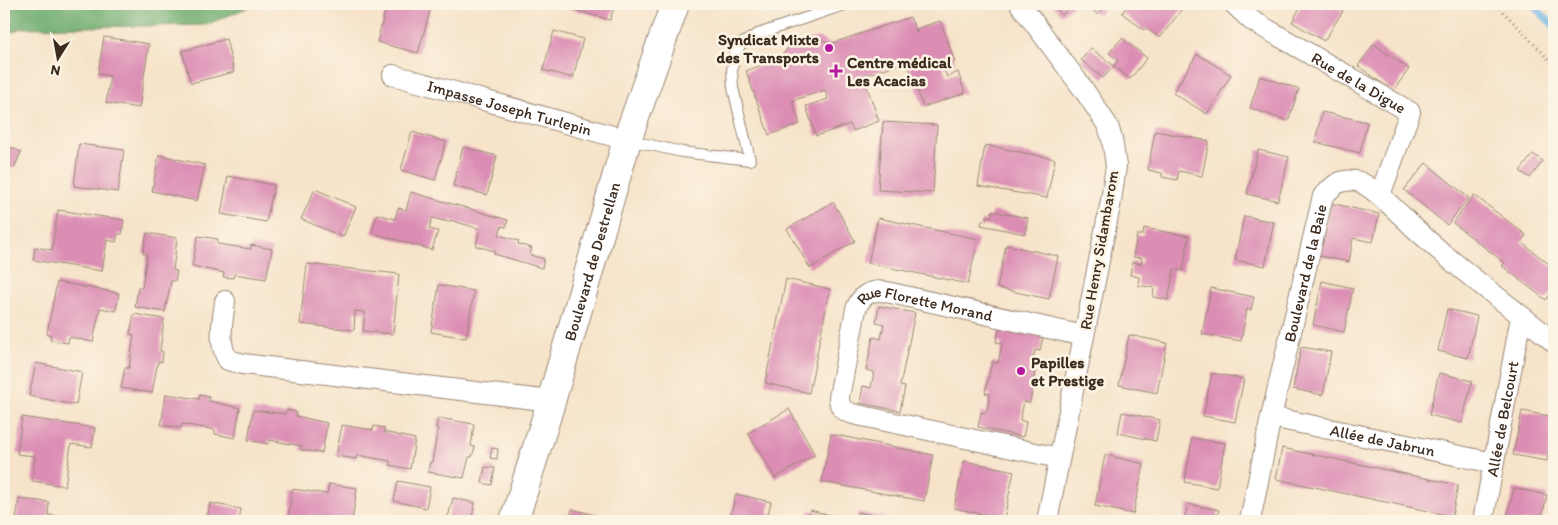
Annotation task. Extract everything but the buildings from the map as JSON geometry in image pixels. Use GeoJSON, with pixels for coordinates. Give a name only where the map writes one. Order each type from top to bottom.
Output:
{"type":"FeatureCollection","features":[{"type":"Feature","properties":{"kind":"main road","name":"Boulevard de Destrellan"},"geometry":{"type":"LineString","coordinates":[[514,521],[627,140],[675,4]]}},
{"type":"Feature","properties":{"kind":"street","name":"Rue Henry Sidambarom"},"geometry":{"type":"LineString","coordinates":[[1020,4],[1084,90],[1108,126],[1116,166],[1047,521]]}},
{"type":"Feature","properties":{"kind":"street","name":"Rue de la Digue"},"geometry":{"type":"LineString","coordinates":[[1234,4],[1251,20],[1410,112],[1380,195]]}},
{"type":"Feature","properties":{"kind":"street","name":"Impasse Joseph Turlepin"},"geometry":{"type":"LineString","coordinates":[[393,75],[627,140]]}},
{"type":"Feature","properties":{"kind":"street","name":"Boulevard de la Baie"},"geometry":{"type":"LineString","coordinates":[[1250,521],[1271,417],[1323,196],[1333,186],[1342,181],[1357,181],[1380,195],[1417,231],[1554,342]]}},
{"type":"Feature","properties":{"kind":"street","name":"Rue Florette Morand"},"geometry":{"type":"LineString","coordinates":[[1059,458],[862,416],[843,410],[839,397],[856,309],[860,300],[865,295],[870,292],[882,291],[1084,336]]}},
{"type":"Feature","properties":{"kind":"street"},"geometry":{"type":"LineString","coordinates":[[225,301],[221,334],[223,351],[228,360],[243,364],[551,401]]}},
{"type":"Feature","properties":{"kind":"street","name":"Allée de Belcourt"},"geometry":{"type":"LineString","coordinates":[[1483,521],[1521,316]]}},
{"type":"Feature","properties":{"kind":"street","name":"Allée de Jabrun"},"geometry":{"type":"LineString","coordinates":[[1271,417],[1494,463]]}},
{"type":"Feature","properties":{"kind":"lane"},"geometry":{"type":"LineString","coordinates":[[627,140],[682,152],[750,160],[733,88],[732,71],[734,55],[741,44],[758,34],[847,4]]}},
{"type":"Feature","properties":{"kind":"path"},"geometry":{"type":"LineString","coordinates":[[1496,4],[1554,65]]}},
{"type":"Feature","properties":{"kind":"green space"},"geometry":{"type":"Polygon","coordinates":[[[4,4],[256,4],[206,25],[21,28],[4,36],[4,4]]]}},
{"type":"Feature","properties":{"kind":"waterway"},"geometry":{"type":"LineString","coordinates":[[1532,4],[1554,26]]}},
{"type":"Feature","properties":{"kind":"place","name":"Syndicat Mixte des Transports"},"geometry":{"type":"Point","coordinates":[829,48]}},
{"type":"Feature","properties":{"kind":"place","name":"Centre médical Les Acacias"},"geometry":{"type":"Point","coordinates":[836,71]}},
{"type":"Feature","properties":{"kind":"place","name":"Papilles et Prestige"},"geometry":{"type":"Point","coordinates":[1021,371]}}]}
